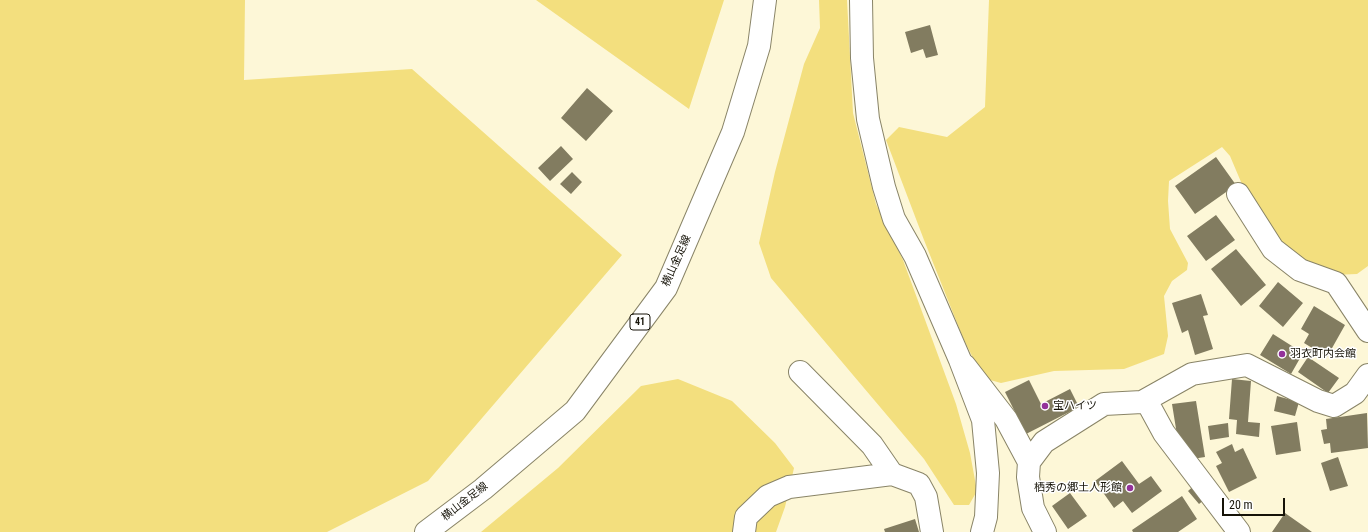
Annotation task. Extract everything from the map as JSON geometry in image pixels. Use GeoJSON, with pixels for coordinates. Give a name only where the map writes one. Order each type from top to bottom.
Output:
{"type":"FeatureCollection","features":[{"type":"Feature","properties":{"kind":"street","name":"横山金足線"},"geometry":{"type":"LineString","coordinates":[[426,532],[483,489],[575,411],[666,288],[733,132],[759,46],[765,0]]}},
{"type":"Feature","properties":{"kind":"street"},"geometry":{"type":"LineString","coordinates":[[861,0],[862,58],[868,119],[884,187],[894,219],[915,256],[960,360],[983,420],[988,473],[986,517],[982,532]]}},
{"type":"Feature","properties":{"kind":"street"},"geometry":{"type":"LineString","coordinates":[[1238,194],[1273,249],[1300,270],[1336,283],[1368,331]]}},
{"type":"Feature","properties":{"kind":"street"},"geometry":{"type":"LineString","coordinates":[[960,360],[1006,419],[1029,462],[1028,477],[1033,508],[1045,532]]}},
{"type":"Feature","properties":{"kind":"street"},"geometry":{"type":"LineString","coordinates":[[1029,462],[1044,442],[1104,404],[1142,402],[1192,374],[1247,365],[1318,401],[1334,406],[1355,393],[1368,375]]}},
{"type":"Feature","properties":{"kind":"street"},"geometry":{"type":"LineString","coordinates":[[800,372],[872,445],[892,474]]}},
{"type":"Feature","properties":{"kind":"street"},"geometry":{"type":"LineString","coordinates":[[1146,400],[1164,433],[1239,532]]}},
{"type":"Feature","properties":{"kind":"street"},"geometry":{"type":"LineString","coordinates":[[744,532],[746,517],[768,496],[789,487],[892,474],[919,484],[926,497],[932,532]]}},
{"type":"Feature","properties":{"kind":"shaded area"},"geometry":{"type":"Polygon","coordinates":[[[0,0],[245,0],[244,80],[412,69],[622,255],[428,481],[327,532],[0,532],[0,0]]]}},
{"type":"Feature","properties":{"kind":"shaded area"},"geometry":{"type":"Polygon","coordinates":[[[536,0],[724,0],[689,109],[536,0]]]}},
{"type":"Feature","properties":{"kind":"shaded area"},"geometry":{"type":"Polygon","coordinates":[[[819,0],[847,0],[853,113],[876,204],[903,260],[956,404],[970,453],[977,491],[969,505],[954,505],[924,459],[771,278],[759,243],[775,172],[804,64],[820,28],[819,0]]]}},
{"type":"Feature","properties":{"kind":"shaded area"},"geometry":{"type":"Polygon","coordinates":[[[989,0],[1368,0],[1368,266],[1357,274],[1333,275],[1303,265],[1278,245],[1244,189],[1230,156],[1222,147],[1169,181],[1168,201],[1170,229],[1188,263],[1187,270],[1172,281],[1164,296],[1168,336],[1164,354],[1124,369],[1054,371],[1001,383],[983,378],[963,338],[886,140],[899,127],[947,137],[985,107],[989,0]]]}},
{"type":"Feature","properties":{"kind":"shaded area"},"geometry":{"type":"Polygon","coordinates":[[[678,379],[732,401],[775,443],[794,468],[785,507],[776,532],[481,532],[558,468],[641,386],[678,379]]]}},
{"type":"Feature","properties":{"kind":"building"},"geometry":{"type":"Polygon","coordinates":[[[930,25],[938,55],[926,58],[923,49],[911,53],[905,32],[930,25]]]}},
{"type":"Feature","properties":{"kind":"building"},"geometry":{"type":"Polygon","coordinates":[[[587,88],[613,111],[586,141],[561,118],[587,88]]]}},
{"type":"Feature","properties":{"kind":"building"},"geometry":{"type":"Polygon","coordinates":[[[561,146],[573,159],[550,181],[538,168],[561,146]]]}},
{"type":"Feature","properties":{"kind":"building"},"geometry":{"type":"Polygon","coordinates":[[[1216,157],[1236,185],[1195,214],[1175,186],[1216,157]]]}},
{"type":"Feature","properties":{"kind":"building"},"geometry":{"type":"Polygon","coordinates":[[[572,172],[582,182],[571,194],[560,184],[572,172]]]}},
{"type":"Feature","properties":{"kind":"building"},"geometry":{"type":"Polygon","coordinates":[[[1216,215],[1235,240],[1206,261],[1187,236],[1216,215]]]}},
{"type":"Feature","properties":{"kind":"building"},"geometry":{"type":"Polygon","coordinates":[[[1236,249],[1266,285],[1241,306],[1211,269],[1236,249]]]}},
{"type":"Feature","properties":{"kind":"building"},"geometry":{"type":"Polygon","coordinates":[[[1278,282],[1303,303],[1283,327],[1259,306],[1278,282]]]}},
{"type":"Feature","properties":{"kind":"building"},"geometry":{"type":"Polygon","coordinates":[[[1201,294],[1208,315],[1203,316],[1213,349],[1195,355],[1188,330],[1182,333],[1172,303],[1201,294]]]}},
{"type":"Feature","properties":{"kind":"building"},"geometry":{"type":"Polygon","coordinates":[[[1314,306],[1345,325],[1327,357],[1304,343],[1309,334],[1301,329],[1314,306]]]}},
{"type":"Feature","properties":{"kind":"building","name":"羽衣町内会館"},"geometry":{"type":"Polygon","coordinates":[[[1273,334],[1303,353],[1291,374],[1260,355],[1273,334]]]}},
{"type":"Feature","properties":{"kind":"building"},"geometry":{"type":"Polygon","coordinates":[[[1308,357],[1339,378],[1328,393],[1298,372],[1308,357]]]}},
{"type":"Feature","properties":{"kind":"building"},"geometry":{"type":"Polygon","coordinates":[[[1232,379],[1251,381],[1248,422],[1260,423],[1259,437],[1236,434],[1237,420],[1229,419],[1232,379]]]}},
{"type":"Feature","properties":{"kind":"building","name":"宝ハイツ"},"geometry":{"type":"Polygon","coordinates":[[[1029,380],[1041,404],[1070,389],[1079,407],[1026,434],[1005,392],[1029,380]]]}},
{"type":"Feature","properties":{"kind":"building"},"geometry":{"type":"Polygon","coordinates":[[[1277,396],[1299,402],[1295,416],[1274,411],[1277,396]]]}},
{"type":"Feature","properties":{"kind":"building"},"geometry":{"type":"Polygon","coordinates":[[[1196,401],[1205,457],[1192,459],[1178,441],[1172,404],[1196,401]]]}},
{"type":"Feature","properties":{"kind":"building"},"geometry":{"type":"Polygon","coordinates":[[[1367,413],[1368,448],[1331,453],[1330,443],[1324,444],[1321,430],[1327,429],[1326,419],[1367,413]]]}},
{"type":"Feature","properties":{"kind":"building"},"geometry":{"type":"Polygon","coordinates":[[[1297,422],[1301,451],[1276,455],[1271,426],[1297,422]]]}},
{"type":"Feature","properties":{"kind":"building"},"geometry":{"type":"Polygon","coordinates":[[[1228,423],[1229,437],[1210,440],[1208,426],[1228,423]]]}},
{"type":"Feature","properties":{"kind":"building"},"geometry":{"type":"Polygon","coordinates":[[[1232,444],[1235,452],[1243,448],[1257,478],[1229,492],[1216,466],[1222,463],[1216,452],[1232,444]]]}},
{"type":"Feature","properties":{"kind":"building"},"geometry":{"type":"Polygon","coordinates":[[[1338,457],[1348,486],[1330,491],[1321,463],[1338,457]]]}},
{"type":"Feature","properties":{"kind":"building","name":"栖秀の郷土人形館"},"geometry":{"type":"Polygon","coordinates":[[[1122,461],[1139,484],[1151,476],[1162,491],[1132,513],[1123,501],[1114,508],[1095,481],[1122,461]]]}},
{"type":"Feature","properties":{"kind":"building"},"geometry":{"type":"Polygon","coordinates":[[[1198,482],[1209,496],[1199,504],[1188,491],[1198,482]]]}},
{"type":"Feature","properties":{"kind":"building"},"geometry":{"type":"Polygon","coordinates":[[[1070,493],[1087,516],[1068,529],[1052,506],[1070,493]]]}},
{"type":"Feature","properties":{"kind":"building"},"geometry":{"type":"Polygon","coordinates":[[[1182,496],[1197,519],[1178,532],[1133,532],[1132,530],[1182,496]]]}},
{"type":"Feature","properties":{"kind":"building"},"geometry":{"type":"Polygon","coordinates":[[[1285,513],[1312,532],[1272,532],[1285,513]]]}},
{"type":"Feature","properties":{"kind":"building"},"geometry":{"type":"Polygon","coordinates":[[[915,519],[919,532],[885,532],[884,529],[915,519]]]}},
{"type":"Feature","properties":{"kind":"place","name":"羽衣町内会館"},"geometry":{"type":"Point","coordinates":[1282,354]}},
{"type":"Feature","properties":{"kind":"place","name":"宝ハイツ"},"geometry":{"type":"Point","coordinates":[1045,406]}},
{"type":"Feature","properties":{"kind":"place","name":"栖秀の郷土人形館"},"geometry":{"type":"Point","coordinates":[1130,488]}}]}
